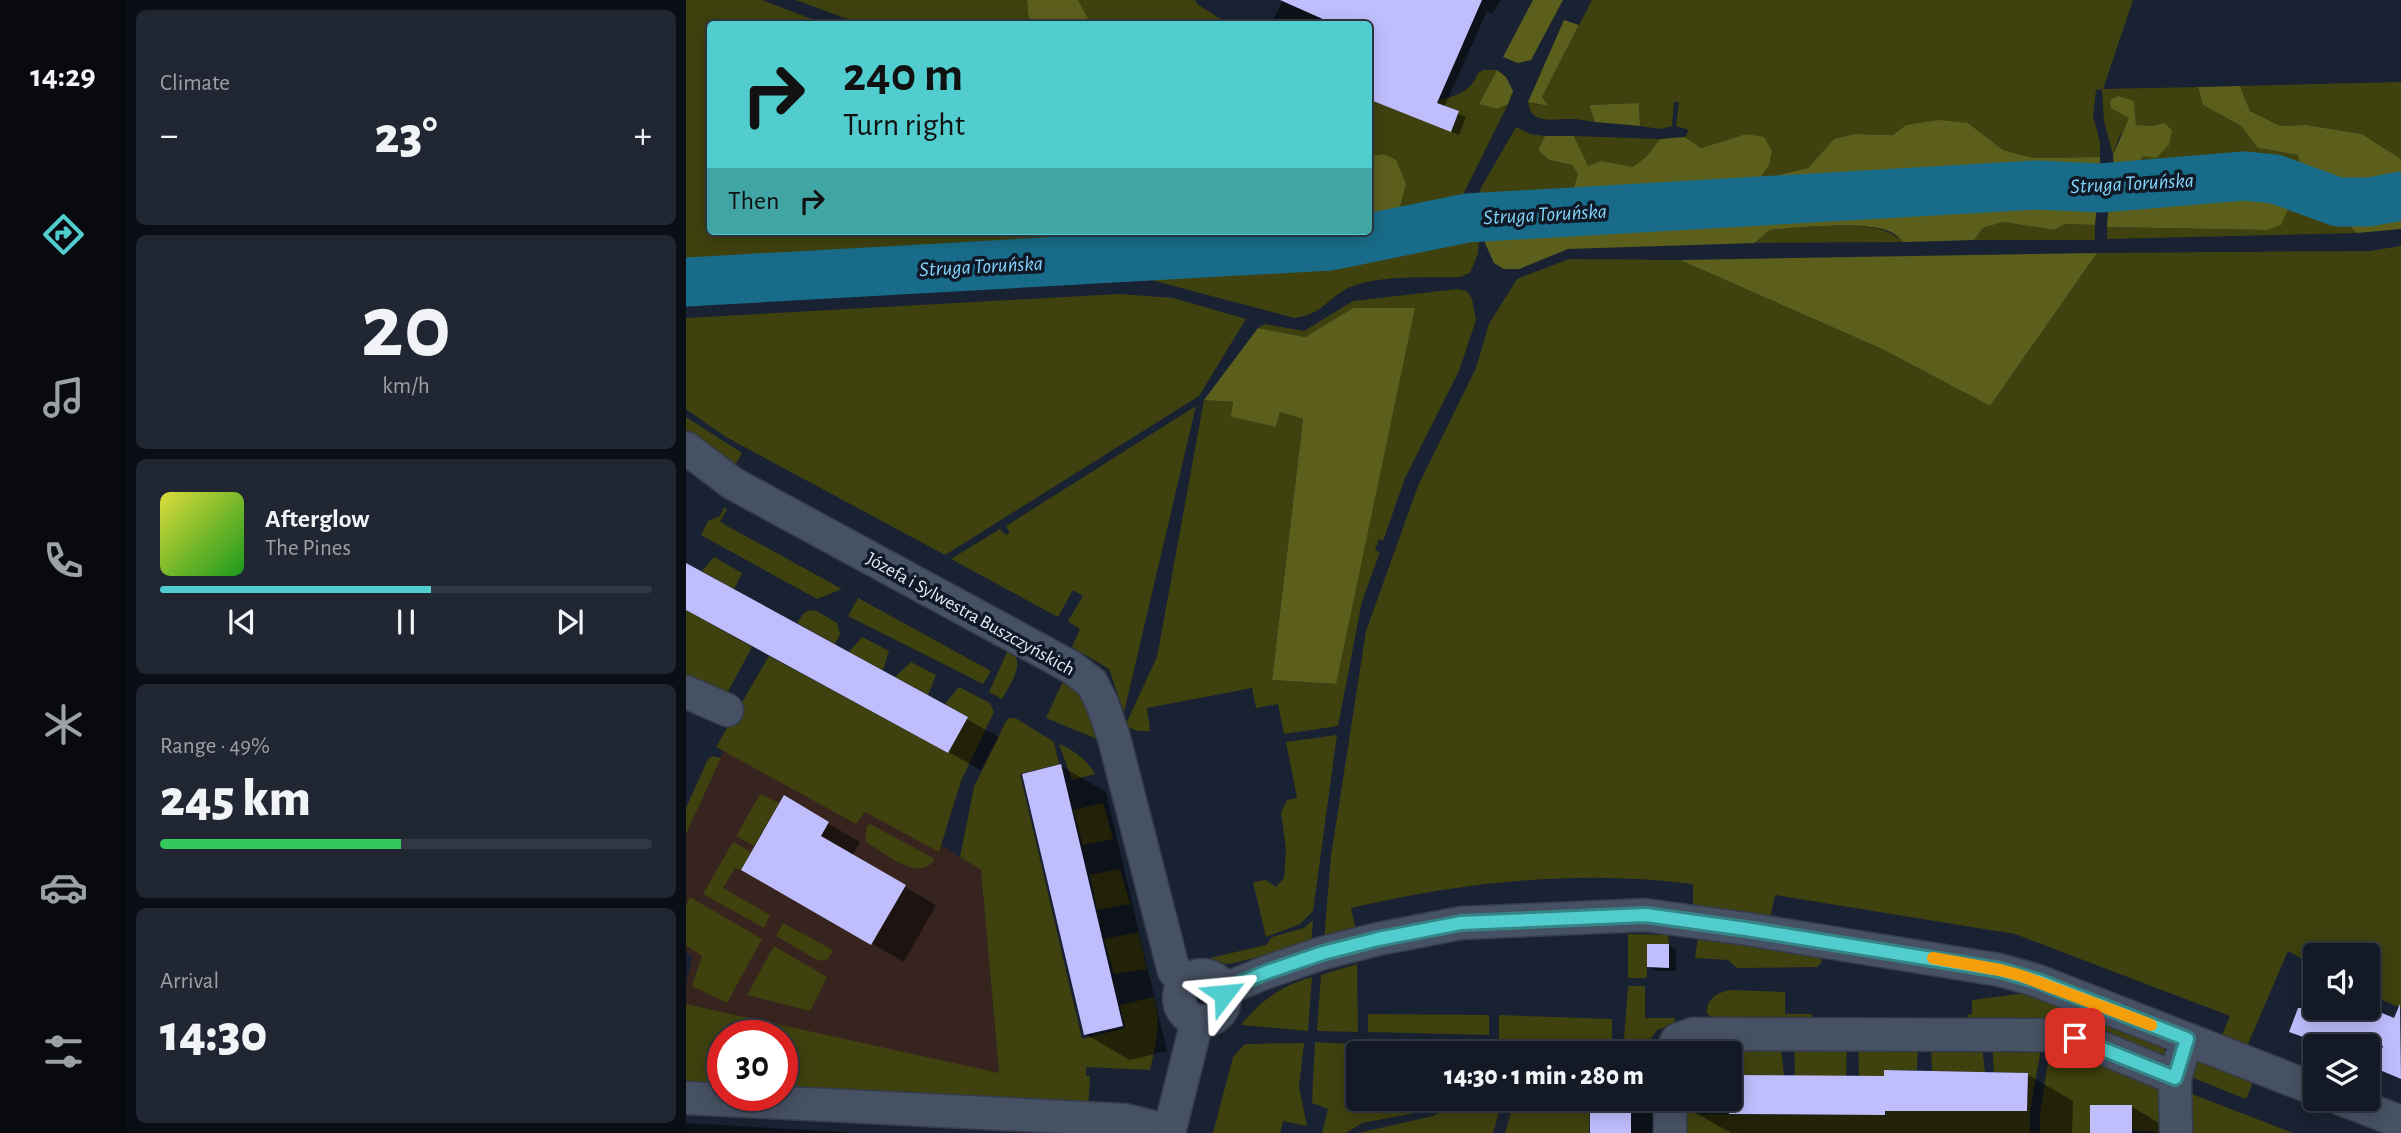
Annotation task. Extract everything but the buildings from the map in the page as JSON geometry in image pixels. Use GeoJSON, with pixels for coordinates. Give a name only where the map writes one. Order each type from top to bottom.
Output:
{"type":"FeatureCollection","features":[{"type":"Feature","properties":{"kind":"street","name":"Józefa i Sylwestra Buszczyńskich"},"geometry":{"type":"LineString","coordinates":[[686,448],[732,482],[1070,667],[1092,683],[1098,692],[1114,738],[1172,964],[1178,978],[1184,983]]}},
{"type":"Feature","properties":{"kind":"street"},"geometry":{"type":"LineString","coordinates":[[686,692],[727,710]]}},
{"type":"Feature","properties":{"kind":"street"},"geometry":{"type":"LineString","coordinates":[[1223,990],[1323,953],[1449,925],[1494,920],[1646,915],[2000,970],[2038,981],[2303,1084]]}},
{"type":"Feature","properties":{"kind":"street"},"geometry":{"type":"LineString","coordinates":[[1205,975],[1218,981],[1223,990],[1225,1001],[1219,1014],[1205,1021],[1197,1021],[1184,1012],[1180,1005],[1179,997],[1184,983],[1191,978],[1205,975]]}},
{"type":"Feature","properties":{"kind":"street"},"geometry":{"type":"LineString","coordinates":[[686,1098],[1125,1120],[1169,1132],[1197,1021]]}},
{"type":"Feature","properties":{"kind":"street"},"geometry":{"type":"LineString","coordinates":[[1676,1041],[1693,1034],[2058,1035],[2090,1043],[2175,1078]]}},
{"type":"Feature","properties":{"kind":"street"},"geometry":{"type":"LineString","coordinates":[[2176,1133],[2175,1078],[2187,1039]]}},
{"type":"Feature","properties":{"kind":"street"},"geometry":{"type":"LineString","coordinates":[[1670,1111],[1670,1133]]}},
{"type":"Feature","properties":{"kind":"street"},"geometry":{"type":"LineString","coordinates":[[2372,1111],[2401,1122]]}},
{"type":"Feature","properties":{"kind":"shaded area"},"geometry":{"type":"Polygon","coordinates":[[[686,0],[762,0],[817,21],[707,21],[707,235],[1250,235],[1241,243],[686,265],[686,0]]]}},
{"type":"Feature","properties":{"kind":"shaded area"},"geometry":{"type":"Polygon","coordinates":[[[796,0],[1027,0],[1029,21],[853,21],[796,0]]]}},
{"type":"Feature","properties":{"kind":"shaded area"},"geometry":{"type":"Polygon","coordinates":[[[1027,0],[1078,0],[1092,21],[1029,21],[1027,0]]]}},
{"type":"Feature","properties":{"kind":"shaded area"},"geometry":{"type":"Polygon","coordinates":[[[1078,0],[1195,0],[1197,4],[1228,21],[1092,21],[1078,0]]]}},
{"type":"Feature","properties":{"kind":"shaded area"},"geometry":{"type":"Polygon","coordinates":[[[1533,0],[1563,0],[1531,60],[1518,63],[1503,57],[1533,0]]]}},
{"type":"Feature","properties":{"kind":"shaded area"},"geometry":{"type":"Polygon","coordinates":[[[1592,0],[2133,0],[2103,89],[2198,87],[2203,105],[2241,126],[2258,148],[2298,155],[2303,181],[2284,172],[2263,168],[2137,175],[2138,163],[2165,123],[2136,125],[2134,101],[2127,126],[2119,137],[2113,155],[2104,121],[2102,89],[2096,90],[2093,116],[2100,142],[2100,157],[2033,158],[2003,150],[1968,123],[1906,125],[1893,135],[1854,134],[1834,139],[1808,168],[1758,181],[1746,134],[1701,148],[1685,137],[1689,130],[1676,126],[1679,102],[1674,102],[1672,126],[1660,129],[1640,126],[1639,103],[1589,105],[1595,122],[1550,120],[1533,114],[1528,102],[1546,106],[1542,97],[1592,0]]]}},
{"type":"Feature","properties":{"kind":"shaded area"},"geometry":{"type":"Polygon","coordinates":[[[1564,20],[1579,25],[1542,97],[1548,106],[1528,102],[1564,20]]]}},
{"type":"Feature","properties":{"kind":"shaded area"},"geometry":{"type":"Polygon","coordinates":[[[1483,70],[1497,70],[1479,104],[1497,109],[1508,104],[1458,205],[1400,206],[1383,154],[1372,156],[1372,101],[1451,131],[1459,111],[1435,102],[1466,90],[1483,70]]]}},
{"type":"Feature","properties":{"kind":"shaded area"},"geometry":{"type":"Polygon","coordinates":[[[1497,70],[1506,77],[1513,91],[1508,104],[1497,109],[1479,104],[1497,70]]]}},
{"type":"Feature","properties":{"kind":"shaded area"},"geometry":{"type":"Polygon","coordinates":[[[2401,82],[2401,159],[2362,134],[2306,125],[2280,126],[2250,111],[2240,86],[2401,82]]]}},
{"type":"Feature","properties":{"kind":"shaded area"},"geometry":{"type":"Polygon","coordinates":[[[2240,86],[2250,111],[2280,126],[2306,125],[2362,134],[2401,159],[2401,184],[2363,190],[2340,190],[2303,181],[2298,155],[2258,148],[2241,126],[2203,105],[2198,87],[2240,86]]]}},
{"type":"Feature","properties":{"kind":"shaded area"},"geometry":{"type":"Polygon","coordinates":[[[2118,96],[2134,101],[2136,125],[2165,123],[2172,131],[2169,145],[2156,158],[2143,156],[2138,163],[2137,175],[2114,180],[2113,155],[2129,118],[2111,108],[2110,100],[2118,96]]]}},
{"type":"Feature","properties":{"kind":"shaded area"},"geometry":{"type":"Polygon","coordinates":[[[1639,103],[1640,126],[1595,122],[1589,105],[1639,103]]]}},
{"type":"Feature","properties":{"kind":"shaded area"},"geometry":{"type":"Polygon","coordinates":[[[1939,120],[1968,123],[2003,150],[2033,158],[2100,157],[2100,182],[2033,177],[1549,209],[1551,200],[1573,190],[1578,174],[1572,165],[1549,160],[1538,150],[1545,136],[1574,136],[1588,166],[1601,161],[1633,167],[1646,157],[1660,139],[1685,137],[1701,148],[1746,134],[1764,137],[1772,151],[1769,165],[1759,180],[1808,168],[1834,139],[1854,134],[1893,135],[1906,125],[1939,120]]]}},
{"type":"Feature","properties":{"kind":"shaded area"},"geometry":{"type":"Polygon","coordinates":[[[1516,127],[1530,134],[1545,136],[1538,150],[1549,160],[1572,165],[1578,174],[1573,190],[1551,199],[1549,209],[1475,211],[1481,188],[1516,127]]]}},
{"type":"Feature","properties":{"kind":"shaded area"},"geometry":{"type":"Polygon","coordinates":[[[1574,136],[1660,139],[1633,168],[1601,161],[1588,167],[1574,136]]]}},
{"type":"Feature","properties":{"kind":"shaded area"},"geometry":{"type":"Polygon","coordinates":[[[1383,154],[1396,160],[1406,184],[1400,206],[1458,205],[1452,216],[1372,233],[1372,156],[1383,154]]]}},
{"type":"Feature","properties":{"kind":"shaded area"},"geometry":{"type":"Polygon","coordinates":[[[2256,183],[2274,187],[2288,209],[2281,225],[2267,230],[2107,227],[2109,196],[2256,183]]]}},
{"type":"Feature","properties":{"kind":"shaded area"},"geometry":{"type":"Polygon","coordinates":[[[2274,187],[2329,206],[2357,233],[2107,239],[2107,227],[2267,230],[2288,209],[2274,187]]]}},
{"type":"Feature","properties":{"kind":"shaded area"},"geometry":{"type":"Polygon","coordinates":[[[2098,194],[2095,225],[2065,224],[2054,230],[2003,222],[1983,228],[1974,240],[1904,242],[1891,232],[1866,226],[1769,230],[1755,243],[1568,249],[1519,269],[1504,269],[1494,263],[1479,230],[1488,222],[2098,194]]]}},
{"type":"Feature","properties":{"kind":"shaded area"},"geometry":{"type":"Polygon","coordinates":[[[2401,205],[2401,229],[2357,233],[2329,206],[2383,208],[2401,205]]]}},
{"type":"Feature","properties":{"kind":"shaded area"},"geometry":{"type":"Polygon","coordinates":[[[2003,222],[2054,230],[2064,224],[2095,225],[2095,240],[1974,240],[1983,228],[2003,222]]]}},
{"type":"Feature","properties":{"kind":"shaded area"},"geometry":{"type":"Polygon","coordinates":[[[1821,226],[1875,228],[1904,242],[1756,243],[1768,230],[1821,226]]]}},
{"type":"Feature","properties":{"kind":"shaded area"},"geometry":{"type":"Polygon","coordinates":[[[1302,235],[1364,235],[1327,243],[1302,239],[1302,235]]]}},
{"type":"Feature","properties":{"kind":"shaded area"},"geometry":{"type":"Polygon","coordinates":[[[1394,240],[1479,241],[1478,254],[1470,273],[1460,277],[1367,282],[1339,293],[1305,316],[1295,318],[1151,280],[686,305],[686,284],[1325,253],[1394,240]]]}},
{"type":"Feature","properties":{"kind":"shaded area"},"geometry":{"type":"Polygon","coordinates":[[[2401,246],[2401,1008],[2380,999],[2380,943],[2303,943],[2303,959],[2288,951],[2248,1044],[2240,1047],[2225,1043],[2222,1035],[2230,1016],[2015,934],[1775,895],[1770,919],[1693,909],[1693,884],[1651,880],[1565,878],[1435,891],[1351,908],[1356,931],[1324,941],[1331,856],[1366,631],[1418,486],[1476,368],[1489,324],[1517,279],[1569,259],[1680,260],[1882,349],[1990,406],[2097,253],[2369,251],[2401,246]]]}},
{"type":"Feature","properties":{"kind":"shaded area"},"geometry":{"type":"Polygon","coordinates":[[[2097,253],[1990,406],[1882,349],[1680,260],[2097,253]]]}},
{"type":"Feature","properties":{"kind":"shaded area"},"geometry":{"type":"Polygon","coordinates":[[[1458,289],[1467,291],[1472,299],[1476,320],[1459,371],[1405,478],[1383,541],[1379,539],[1375,550],[1380,552],[1362,601],[1338,726],[1284,734],[1278,704],[1256,708],[1252,688],[1147,708],[1150,731],[1138,731],[1125,726],[1157,657],[1204,400],[1233,402],[1232,417],[1276,427],[1280,412],[1303,419],[1272,680],[1335,684],[1415,308],[1353,308],[1305,337],[1258,328],[1265,324],[1304,331],[1353,301],[1458,289]]]}},
{"type":"Feature","properties":{"kind":"shaded area"},"geometry":{"type":"Polygon","coordinates":[[[1119,294],[1173,298],[1246,319],[1199,396],[945,555],[726,437],[686,409],[686,318],[1119,294]]]}},
{"type":"Feature","properties":{"kind":"shaded area"},"geometry":{"type":"Polygon","coordinates":[[[1353,308],[1415,308],[1336,684],[1272,680],[1303,419],[1280,412],[1276,427],[1231,417],[1233,402],[1204,400],[1258,328],[1305,337],[1353,308]]]}},
{"type":"Feature","properties":{"kind":"shaded area"},"geometry":{"type":"Polygon","coordinates":[[[1196,406],[1124,712],[1109,669],[1072,647],[1080,629],[1068,621],[1083,596],[1073,590],[1058,617],[951,559],[1000,529],[1006,535],[1010,532],[1006,526],[1196,406]]]}},
{"type":"Feature","properties":{"kind":"shaded area"},"geometry":{"type":"Polygon","coordinates":[[[686,417],[742,453],[734,467],[686,433],[686,417]]]}},
{"type":"Feature","properties":{"kind":"shaded area"},"geometry":{"type":"Polygon","coordinates":[[[724,508],[727,509],[720,522],[842,589],[817,599],[701,535],[708,521],[720,516],[724,508]]]}},
{"type":"Feature","properties":{"kind":"shaded area"},"geometry":{"type":"Polygon","coordinates":[[[714,557],[742,573],[734,589],[702,571],[714,557]]]}},
{"type":"Feature","properties":{"kind":"shaded area"},"geometry":{"type":"Polygon","coordinates":[[[858,598],[991,671],[983,684],[848,616],[858,598]]]}},
{"type":"Feature","properties":{"kind":"shaded area"},"geometry":{"type":"Polygon","coordinates":[[[686,610],[752,647],[724,699],[686,676],[686,610]]]}},
{"type":"Feature","properties":{"kind":"shaded area"},"geometry":{"type":"Polygon","coordinates":[[[809,610],[817,611],[837,623],[840,634],[835,644],[797,623],[809,610]]]}},
{"type":"Feature","properties":{"kind":"shaded area"},"geometry":{"type":"Polygon","coordinates":[[[862,637],[889,651],[883,670],[849,652],[862,637]]]}},
{"type":"Feature","properties":{"kind":"shaded area"},"geometry":{"type":"Polygon","coordinates":[[[1009,648],[1017,660],[1017,666],[1002,699],[989,692],[1009,648]]]}},
{"type":"Feature","properties":{"kind":"shaded area"},"geometry":{"type":"Polygon","coordinates":[[[769,656],[948,753],[968,717],[945,704],[959,687],[990,703],[994,712],[961,781],[939,852],[865,812],[856,824],[716,747],[769,656]]]}},
{"type":"Feature","properties":{"kind":"shaded area"},"geometry":{"type":"Polygon","coordinates":[[[911,662],[936,675],[928,695],[895,677],[911,662]]]}},
{"type":"Feature","properties":{"kind":"shaded area"},"geometry":{"type":"Polygon","coordinates":[[[1063,681],[1079,694],[1088,706],[1094,720],[1097,739],[1046,718],[1063,681]]]}},
{"type":"Feature","properties":{"kind":"shaded area"},"geometry":{"type":"Polygon","coordinates":[[[1009,718],[1015,718],[1054,742],[1059,764],[1020,774],[1082,1039],[1125,1028],[1120,1005],[1154,997],[1157,1025],[1150,1070],[1086,1067],[1086,1076],[1090,1076],[1088,1109],[798,1097],[798,1029],[999,1073],[981,870],[960,857],[974,787],[1009,718]]]}},
{"type":"Feature","properties":{"kind":"shaded area"},"geometry":{"type":"Polygon","coordinates":[[[738,720],[981,870],[999,1074],[798,1029],[798,1020],[758,1020],[686,1004],[686,984],[693,957],[686,952],[686,834],[738,720]]]}},
{"type":"Feature","properties":{"kind":"shaded area"},"geometry":{"type":"Polygon","coordinates":[[[1337,735],[1313,911],[1300,924],[1266,937],[1253,882],[1266,880],[1276,887],[1284,878],[1286,849],[1281,813],[1287,800],[1297,798],[1286,742],[1337,735]]]}},
{"type":"Feature","properties":{"kind":"shaded area"},"geometry":{"type":"Polygon","coordinates":[[[1059,744],[1080,756],[1095,774],[1072,780],[1059,744]]]}},
{"type":"Feature","properties":{"kind":"shaded area"},"geometry":{"type":"Polygon","coordinates":[[[712,756],[721,758],[686,834],[686,808],[708,759],[712,756]]]}},
{"type":"Feature","properties":{"kind":"shaded area"},"geometry":{"type":"Polygon","coordinates":[[[760,794],[779,803],[754,846],[736,836],[760,794]]]}},
{"type":"Feature","properties":{"kind":"shaded area"},"geometry":{"type":"Polygon","coordinates":[[[1103,803],[1113,839],[1083,845],[1073,810],[1103,803]]]}},
{"type":"Feature","properties":{"kind":"shaded area"},"geometry":{"type":"Polygon","coordinates":[[[870,824],[935,859],[928,866],[920,868],[902,864],[865,840],[867,826],[870,824]]]}},
{"type":"Feature","properties":{"kind":"shaded area"},"geometry":{"type":"Polygon","coordinates":[[[733,842],[751,852],[741,870],[735,868],[723,888],[770,915],[764,928],[703,894],[733,842]]]}},
{"type":"Feature","properties":{"kind":"shaded area"},"geometry":{"type":"Polygon","coordinates":[[[1120,869],[1130,904],[1097,910],[1090,875],[1120,869]]]}},
{"type":"Feature","properties":{"kind":"shaded area"},"geometry":{"type":"Polygon","coordinates":[[[690,897],[762,939],[727,1003],[692,986],[702,956],[686,945],[686,905],[690,897]]]}},
{"type":"Feature","properties":{"kind":"shaded area"},"geometry":{"type":"Polygon","coordinates":[[[1313,920],[1311,944],[1234,963],[1226,964],[1210,958],[1266,945],[1272,937],[1304,928],[1313,920]]]}},
{"type":"Feature","properties":{"kind":"shaded area"},"geometry":{"type":"Polygon","coordinates":[[[783,923],[833,950],[828,959],[819,961],[776,936],[783,923]]]}},
{"type":"Feature","properties":{"kind":"shaded area"},"geometry":{"type":"Polygon","coordinates":[[[1138,932],[1147,969],[1114,974],[1104,939],[1138,932]]]}},
{"type":"Feature","properties":{"kind":"shaded area"},"geometry":{"type":"Polygon","coordinates":[[[1628,934],[1668,935],[1669,944],[1647,944],[1647,978],[1628,978],[1628,934]]]}},
{"type":"Feature","properties":{"kind":"shaded area"},"geometry":{"type":"Polygon","coordinates":[[[1698,937],[1820,956],[1822,961],[1818,967],[1737,968],[1728,960],[1695,958],[1698,937]]]}},
{"type":"Feature","properties":{"kind":"shaded area"},"geometry":{"type":"Polygon","coordinates":[[[774,946],[827,977],[810,1011],[747,995],[774,946]]]}},
{"type":"Feature","properties":{"kind":"shaded area"},"geometry":{"type":"Polygon","coordinates":[[[1357,964],[1358,1032],[1317,1031],[1321,975],[1357,964]]]}},
{"type":"Feature","properties":{"kind":"shaded area"},"geometry":{"type":"Polygon","coordinates":[[[1312,977],[1308,1031],[1241,1025],[1272,995],[1312,977]]]}},
{"type":"Feature","properties":{"kind":"shaded area"},"geometry":{"type":"Polygon","coordinates":[[[1628,986],[1645,986],[1645,1018],[1675,1018],[1674,1024],[1657,1030],[1649,1041],[1624,1039],[1628,986]]]}},
{"type":"Feature","properties":{"kind":"shaded area"},"geometry":{"type":"Polygon","coordinates":[[[1729,990],[1785,992],[1785,1014],[1812,1014],[1813,1026],[1713,1020],[1707,1013],[1710,1000],[1729,990]]]}},
{"type":"Feature","properties":{"kind":"shaded area"},"geometry":{"type":"Polygon","coordinates":[[[2025,993],[2160,1044],[2165,1051],[2164,1058],[1967,1027],[1967,1015],[1972,1014],[1972,1000],[2025,993]]]}},
{"type":"Feature","properties":{"kind":"shaded area"},"geometry":{"type":"Polygon","coordinates":[[[686,1004],[759,1020],[707,1020],[707,1093],[686,1091],[686,1004]]]}},
{"type":"Feature","properties":{"kind":"shaded area"},"geometry":{"type":"Polygon","coordinates":[[[1368,1014],[1489,1015],[1489,1035],[1368,1032],[1368,1014]]]}},
{"type":"Feature","properties":{"kind":"shaded area"},"geometry":{"type":"Polygon","coordinates":[[[1499,1015],[1612,1019],[1612,1040],[1499,1039],[1499,1015]]]}},
{"type":"Feature","properties":{"kind":"shaded area"},"geometry":{"type":"Polygon","coordinates":[[[1780,1040],[1784,1075],[1742,1075],[1742,1041],[1780,1040]]]}},
{"type":"Feature","properties":{"kind":"shaded area"},"geometry":{"type":"Polygon","coordinates":[[[1981,1040],[1985,1072],[1932,1071],[1931,1044],[1981,1040]]]}},
{"type":"Feature","properties":{"kind":"shaded area"},"geometry":{"type":"Polygon","coordinates":[[[1315,1042],[1346,1044],[1346,1111],[1426,1111],[1362,1123],[1346,1133],[1322,1133],[1328,1109],[1312,1103],[1315,1042]]]}},
{"type":"Feature","properties":{"kind":"shaded area"},"geometry":{"type":"Polygon","coordinates":[[[1858,1042],[1918,1043],[1917,1070],[1885,1070],[1884,1076],[1859,1076],[1858,1042]]]}},
{"type":"Feature","properties":{"kind":"shaded area"},"geometry":{"type":"Polygon","coordinates":[[[1304,1043],[1299,1087],[1307,1126],[1283,1121],[1280,1133],[1213,1133],[1233,1057],[1245,1044],[1304,1043]]]}},
{"type":"Feature","properties":{"kind":"shaded area"},"geometry":{"type":"Polygon","coordinates":[[[1794,1043],[1847,1043],[1846,1076],[1795,1076],[1794,1043]]]}},
{"type":"Feature","properties":{"kind":"shaded area"},"geometry":{"type":"Polygon","coordinates":[[[1992,1043],[2042,1043],[2030,1111],[2030,1133],[1681,1133],[1681,1111],[1695,1111],[1695,1114],[1885,1115],[1885,1111],[2027,1110],[2028,1073],[1994,1072],[1992,1043]]]}},
{"type":"Feature","properties":{"kind":"shaded area"},"geometry":{"type":"Polygon","coordinates":[[[2051,1043],[2166,1083],[2166,1133],[2132,1130],[2132,1105],[2091,1105],[2090,1133],[2040,1133],[2040,1114],[2051,1043]]]}},
{"type":"Feature","properties":{"kind":"shaded area"},"geometry":{"type":"Polygon","coordinates":[[[2196,1058],[2249,1078],[2252,1085],[2246,1099],[2191,1077],[2196,1058]]]}},
{"type":"Feature","properties":{"kind":"shaded area"},"geometry":{"type":"Polygon","coordinates":[[[2184,1091],[2293,1133],[2187,1133],[2184,1091]]]}},
{"type":"Feature","properties":{"kind":"shaded area"},"geometry":{"type":"Polygon","coordinates":[[[1442,1111],[1499,1111],[1493,1133],[1358,1133],[1433,1116],[1442,1111]]]}},
{"type":"Feature","properties":{"kind":"shaded area"},"geometry":{"type":"Polygon","coordinates":[[[1511,1111],[1590,1111],[1589,1133],[1505,1133],[1511,1111]]]}},
{"type":"Feature","properties":{"kind":"waterway","name":"Struga Toruńska"},"geometry":{"type":"LineString","coordinates":[[686,282],[1330,246],[1467,218],[2036,185],[2101,188],[2244,176],[2275,179],[2338,202],[2369,202],[2401,196]]}},
{"type":"Feature","properties":{"kind":"slow traffic"},"geometry":{"type":"LineString","coordinates":[[1933,958],[2019,975],[2151,1025]]}},
{"type":"Feature","properties":{"kind":"route"},"geometry":{"type":"LineString","coordinates":[[1224,994],[1223,990],[1323,953],[1461,923],[1646,915],[2000,970],[2038,981],[2187,1039],[2175,1078],[2075,1038]]}}]}
